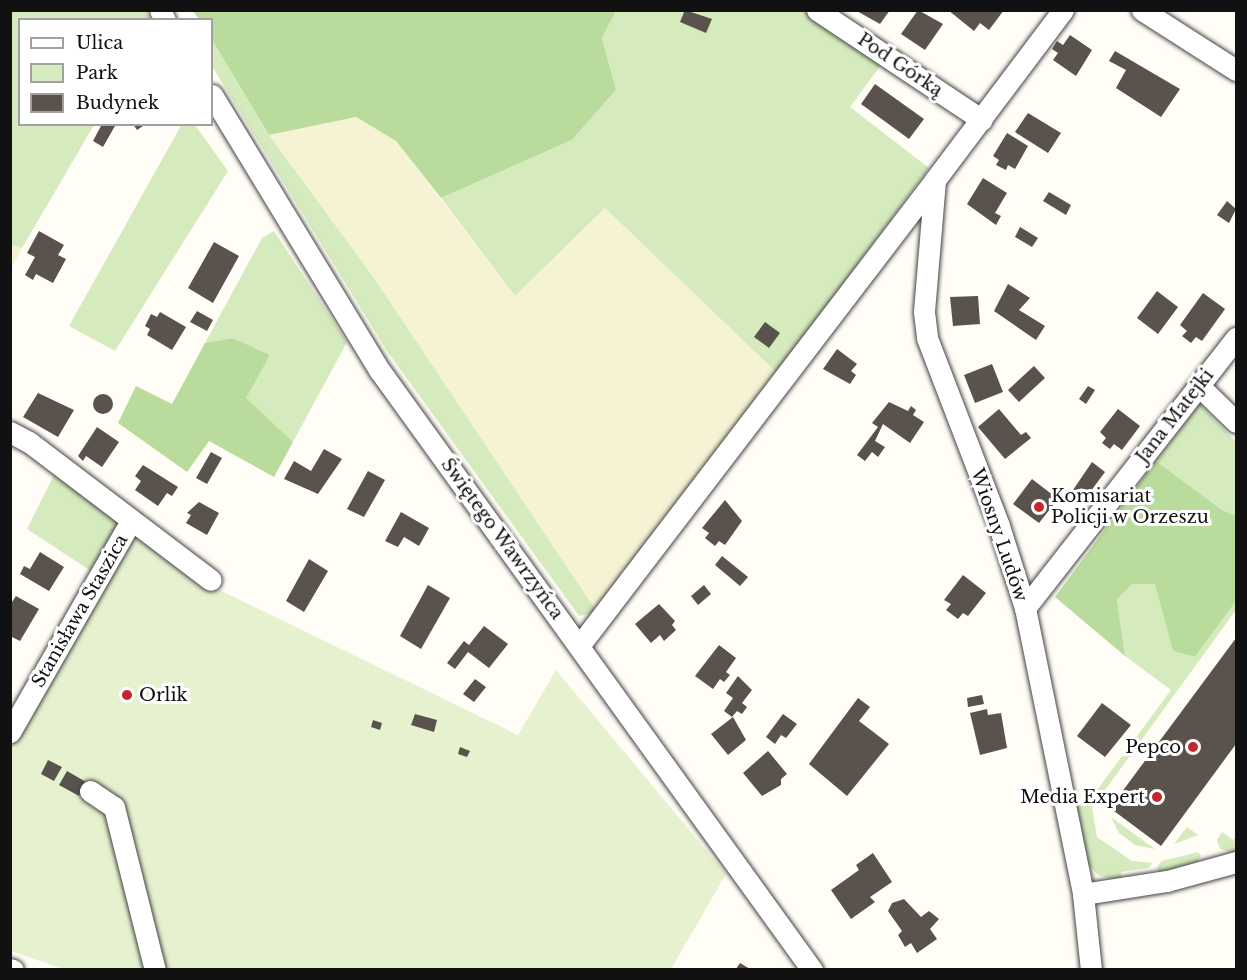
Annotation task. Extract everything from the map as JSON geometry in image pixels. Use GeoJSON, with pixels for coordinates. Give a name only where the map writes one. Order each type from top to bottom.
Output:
{"type":"FeatureCollection","features":[{"type":"Feature","properties":{"kind":"street","name":"Pod Górką"},"geometry":{"type":"LineString","coordinates":[[817,10],[982,120]]}},
{"type":"Feature","properties":{"kind":"street"},"geometry":{"type":"LineString","coordinates":[[579,646],[982,120],[1063,10]]}},
{"type":"Feature","properties":{"kind":"street"},"geometry":{"type":"LineString","coordinates":[[1142,10],[1236,70]]}},
{"type":"Feature","properties":{"kind":"street","name":"Świętego Wawrzyńca"},"geometry":{"type":"LineString","coordinates":[[213,97],[380,371],[812,969]]}},
{"type":"Feature","properties":{"kind":"street","name":"Wiosny Ludów"},"geometry":{"type":"LineString","coordinates":[[935,180],[934,225],[923,291],[927,338],[999,526],[1025,608],[1083,894],[1091,969]]}},
{"type":"Feature","properties":{"kind":"street","name":"Jana Matejki"},"geometry":{"type":"LineString","coordinates":[[1025,608],[1236,338]]}},
{"type":"Feature","properties":{"kind":"street"},"geometry":{"type":"LineString","coordinates":[[1199,386],[1236,422]]}},
{"type":"Feature","properties":{"kind":"street","name":"Stanisława Staszica"},"geometry":{"type":"LineString","coordinates":[[10,432],[29,442],[211,580]]}},
{"type":"Feature","properties":{"kind":"street","name":"Stanisława Staszica"},"geometry":{"type":"LineString","coordinates":[[10,732],[131,521]]}},
{"type":"Feature","properties":{"kind":"street"},"geometry":{"type":"LineString","coordinates":[[90,791],[114,807],[155,969]]}},
{"type":"Feature","properties":{"kind":"street"},"geometry":{"type":"LineString","coordinates":[[1083,894],[1167,881],[1236,862]]}},
{"type":"Feature","properties":{"kind":"shaded area"},"geometry":{"type":"Polygon","coordinates":[[[356,117],[396,141],[515,296],[605,208],[777,373],[597,612],[374,278],[269,135],[356,117]]]}},
{"type":"Feature","properties":{"kind":"shaded area"},"geometry":{"type":"Polygon","coordinates":[[[11,245],[22,248],[11,269],[11,245]]]}},
{"type":"Feature","properties":{"kind":"green space"},"geometry":{"type":"Polygon","coordinates":[[[11,10],[146,11],[150,18],[18,18],[18,126],[93,126],[22,248],[11,245],[11,10]]]}},
{"type":"Feature","properties":{"kind":"green space"},"geometry":{"type":"Polygon","coordinates":[[[193,11],[616,11],[602,38],[616,90],[572,140],[441,198],[396,141],[356,117],[269,135],[213,42],[213,18],[198,18],[193,11]]]}},
{"type":"Feature","properties":{"kind":"green space"},"geometry":{"type":"Polygon","coordinates":[[[616,11],[816,11],[884,61],[850,107],[929,168],[777,373],[605,208],[515,296],[441,198],[572,140],[616,90],[602,38],[616,11]]]}},
{"type":"Feature","properties":{"kind":"green space"},"geometry":{"type":"Polygon","coordinates":[[[213,42],[269,135],[374,278],[597,612],[579,616],[387,351],[213,68],[213,42]]]}},
{"type":"Feature","properties":{"kind":"green space"},"geometry":{"type":"Polygon","coordinates":[[[181,126],[196,126],[228,171],[115,351],[69,326],[181,126]]]}},
{"type":"Feature","properties":{"kind":"green space"},"geometry":{"type":"Polygon","coordinates":[[[274,231],[347,342],[293,442],[245,398],[270,355],[233,338],[205,343],[262,238],[274,231]]]}},
{"type":"Feature","properties":{"kind":"green space"},"geometry":{"type":"Polygon","coordinates":[[[233,338],[270,355],[246,398],[293,442],[274,477],[209,441],[187,472],[118,423],[136,386],[172,404],[205,343],[233,338]]]}},
{"type":"Feature","properties":{"kind":"green space"},"geometry":{"type":"Polygon","coordinates":[[[1199,404],[1236,442],[1236,516],[1222,510],[1156,461],[1199,404]]]}},
{"type":"Feature","properties":{"kind":"green space"},"geometry":{"type":"Polygon","coordinates":[[[1156,461],[1222,510],[1236,516],[1236,601],[1195,657],[1173,651],[1155,584],[1132,584],[1117,600],[1125,656],[1055,597],[1156,461]]]}},
{"type":"Feature","properties":{"kind":"green space"},"geometry":{"type":"Polygon","coordinates":[[[54,475],[120,524],[91,571],[27,529],[54,475]]]}},
{"type":"Feature","properties":{"kind":"green space"},"geometry":{"type":"Polygon","coordinates":[[[131,521],[209,585],[518,735],[556,670],[726,874],[671,969],[66,970],[11,951],[11,732],[131,521]]]}},
{"type":"Feature","properties":{"kind":"green space"},"geometry":{"type":"Polygon","coordinates":[[[1132,584],[1156,584],[1173,651],[1195,657],[1236,601],[1236,610],[1092,808],[1097,837],[1132,861],[1153,863],[1148,868],[1121,872],[1122,879],[1113,879],[1098,875],[1087,863],[1069,808],[1086,805],[1171,690],[1125,656],[1117,600],[1132,584]]]}},
{"type":"Feature","properties":{"kind":"green space"},"geometry":{"type":"Polygon","coordinates":[[[1111,817],[1155,849],[1135,845],[1119,833],[1111,817]]]}},
{"type":"Feature","properties":{"kind":"green space"},"geometry":{"type":"Polygon","coordinates":[[[1187,827],[1198,835],[1174,844],[1187,827]]]}},
{"type":"Feature","properties":{"kind":"green space"},"geometry":{"type":"Polygon","coordinates":[[[1222,832],[1233,840],[1236,836],[1236,853],[1220,849],[1217,840],[1222,832]]]}},
{"type":"Feature","properties":{"kind":"green space"},"geometry":{"type":"Polygon","coordinates":[[[1198,852],[1201,856],[1195,865],[1158,874],[1157,867],[1162,861],[1198,852]]]}},
{"type":"Feature","properties":{"kind":"building"},"geometry":{"type":"Polygon","coordinates":[[[685,10],[712,19],[706,33],[680,22],[685,10]]]}},
{"type":"Feature","properties":{"kind":"building"},"geometry":{"type":"Polygon","coordinates":[[[855,10],[890,10],[880,24],[855,10]]]}},
{"type":"Feature","properties":{"kind":"building"},"geometry":{"type":"Polygon","coordinates":[[[918,10],[943,24],[925,50],[901,34],[918,10]]]}},
{"type":"Feature","properties":{"kind":"building"},"geometry":{"type":"Polygon","coordinates":[[[948,10],[1004,10],[989,30],[980,23],[974,31],[948,10]]]}},
{"type":"Feature","properties":{"kind":"building"},"geometry":{"type":"Polygon","coordinates":[[[1070,35],[1092,50],[1076,76],[1053,60],[1058,53],[1052,49],[1057,41],[1063,45],[1070,35]]]}},
{"type":"Feature","properties":{"kind":"building"},"geometry":{"type":"Polygon","coordinates":[[[1115,51],[1180,89],[1161,117],[1116,88],[1126,70],[1109,61],[1115,51]]]}},
{"type":"Feature","properties":{"kind":"building"},"geometry":{"type":"Polygon","coordinates":[[[875,84],[924,119],[909,139],[861,104],[875,84]]]}},
{"type":"Feature","properties":{"kind":"building"},"geometry":{"type":"Polygon","coordinates":[[[1028,113],[1061,133],[1048,153],[1015,132],[1028,113]]]}},
{"type":"Feature","properties":{"kind":"building"},"geometry":{"type":"Polygon","coordinates":[[[101,126],[115,126],[103,147],[93,141],[101,126]]]}},
{"type":"Feature","properties":{"kind":"building"},"geometry":{"type":"Polygon","coordinates":[[[1007,133],[1028,146],[1015,169],[1008,165],[1006,170],[996,165],[999,160],[993,156],[1007,133]]]}},
{"type":"Feature","properties":{"kind":"building"},"geometry":{"type":"Polygon","coordinates":[[[983,178],[1007,193],[995,213],[1001,216],[996,225],[967,204],[983,178]]]}},
{"type":"Feature","properties":{"kind":"building"},"geometry":{"type":"Polygon","coordinates":[[[1049,192],[1071,205],[1066,215],[1043,201],[1049,192]]]}},
{"type":"Feature","properties":{"kind":"building"},"geometry":{"type":"Polygon","coordinates":[[[1227,201],[1236,209],[1229,223],[1217,215],[1227,201]]]}},
{"type":"Feature","properties":{"kind":"building"},"geometry":{"type":"Polygon","coordinates":[[[1020,227],[1038,238],[1032,247],[1015,237],[1020,227]]]}},
{"type":"Feature","properties":{"kind":"building"},"geometry":{"type":"Polygon","coordinates":[[[39,231],[64,245],[58,255],[66,259],[53,283],[36,274],[33,280],[25,275],[35,257],[27,253],[39,231]]]}},
{"type":"Feature","properties":{"kind":"building"},"geometry":{"type":"Polygon","coordinates":[[[214,242],[239,256],[213,303],[188,288],[214,242]]]}},
{"type":"Feature","properties":{"kind":"building"},"geometry":{"type":"Polygon","coordinates":[[[1008,284],[1030,298],[1019,310],[1045,326],[1036,340],[994,311],[1008,284]]]}},
{"type":"Feature","properties":{"kind":"building"},"geometry":{"type":"Polygon","coordinates":[[[1157,291],[1178,307],[1158,334],[1137,318],[1157,291]]]}},
{"type":"Feature","properties":{"kind":"building"},"geometry":{"type":"Polygon","coordinates":[[[1203,293],[1225,309],[1202,341],[1196,337],[1191,343],[1182,336],[1187,331],[1180,325],[1203,293]]]}},
{"type":"Feature","properties":{"kind":"building"},"geometry":{"type":"Polygon","coordinates":[[[978,296],[980,324],[953,326],[950,297],[978,296]]]}},
{"type":"Feature","properties":{"kind":"building"},"geometry":{"type":"Polygon","coordinates":[[[197,311],[213,320],[207,331],[190,322],[197,311]]]}},
{"type":"Feature","properties":{"kind":"building"},"geometry":{"type":"Polygon","coordinates":[[[160,312],[186,327],[172,350],[147,335],[150,329],[145,326],[151,314],[157,317],[160,312]]]}},
{"type":"Feature","properties":{"kind":"building"},"geometry":{"type":"Polygon","coordinates":[[[765,322],[780,333],[769,348],[754,337],[765,322]]]}},
{"type":"Feature","properties":{"kind":"building"},"geometry":{"type":"Polygon","coordinates":[[[837,349],[857,364],[851,371],[856,375],[850,384],[823,369],[837,349]]]}},
{"type":"Feature","properties":{"kind":"building"},"geometry":{"type":"Polygon","coordinates":[[[992,364],[1003,392],[975,403],[964,375],[992,364]]]}},
{"type":"Feature","properties":{"kind":"building"},"geometry":{"type":"Polygon","coordinates":[[[1034,366],[1045,378],[1019,402],[1008,390],[1034,366]]]}},
{"type":"Feature","properties":{"kind":"building"},"geometry":{"type":"Polygon","coordinates":[[[1088,386],[1095,390],[1086,404],[1079,399],[1088,386]]]}},
{"type":"Feature","properties":{"kind":"building"},"geometry":{"type":"Polygon","coordinates":[[[38,393],[74,410],[58,437],[23,417],[38,393]]]}},
{"type":"Feature","properties":{"kind":"building"},"geometry":{"type":"Polygon","coordinates":[[[103,394],[110,397],[113,404],[110,411],[103,414],[96,411],[93,404],[96,397],[103,394]]]}},
{"type":"Feature","properties":{"kind":"building"},"geometry":{"type":"Polygon","coordinates":[[[889,402],[908,411],[911,406],[916,410],[913,415],[924,422],[910,443],[883,424],[875,441],[885,447],[878,457],[872,452],[865,461],[857,455],[878,427],[872,423],[889,402]]]}},
{"type":"Feature","properties":{"kind":"building"},"geometry":{"type":"Polygon","coordinates":[[[999,409],[1021,435],[1026,432],[1031,438],[1005,459],[978,427],[999,409]]]}},
{"type":"Feature","properties":{"kind":"building"},"geometry":{"type":"Polygon","coordinates":[[[1118,409],[1140,426],[1122,450],[1114,444],[1110,449],[1102,443],[1106,438],[1100,432],[1118,409]]]}},
{"type":"Feature","properties":{"kind":"building"},"geometry":{"type":"Polygon","coordinates":[[[97,427],[119,442],[102,467],[86,456],[83,461],[78,456],[97,427]]]}},
{"type":"Feature","properties":{"kind":"building"},"geometry":{"type":"Polygon","coordinates":[[[324,449],[342,459],[318,494],[284,479],[294,461],[311,471],[324,449]]]}},
{"type":"Feature","properties":{"kind":"building"},"geometry":{"type":"Polygon","coordinates":[[[211,452],[222,458],[207,484],[196,478],[211,452]]]}},
{"type":"Feature","properties":{"kind":"building"},"geometry":{"type":"Polygon","coordinates":[[[1092,462],[1105,472],[1085,499],[1073,490],[1092,462]]]}},
{"type":"Feature","properties":{"kind":"building"},"geometry":{"type":"Polygon","coordinates":[[[143,465],[178,487],[172,496],[167,493],[158,506],[135,490],[141,481],[135,476],[143,465]]]}},
{"type":"Feature","properties":{"kind":"building"},"geometry":{"type":"Polygon","coordinates":[[[368,471],[385,480],[364,517],[347,509],[368,471]]]}},
{"type":"Feature","properties":{"kind":"building"},"geometry":{"type":"Polygon","coordinates":[[[1032,479],[1058,499],[1039,523],[1013,504],[1032,479]]]}},
{"type":"Feature","properties":{"kind":"building"},"geometry":{"type":"Polygon","coordinates":[[[725,500],[742,521],[725,545],[719,541],[715,546],[705,538],[709,533],[702,528],[725,500]]]}},
{"type":"Feature","properties":{"kind":"building"},"geometry":{"type":"Polygon","coordinates":[[[199,502],[219,513],[207,535],[186,523],[191,515],[187,513],[199,502]]]}},
{"type":"Feature","properties":{"kind":"building"},"geometry":{"type":"Polygon","coordinates":[[[401,512],[429,528],[419,546],[404,537],[398,547],[385,541],[401,512]]]}},
{"type":"Feature","properties":{"kind":"building"},"geometry":{"type":"Polygon","coordinates":[[[40,552],[64,567],[49,591],[20,574],[24,566],[30,569],[40,552]]]}},
{"type":"Feature","properties":{"kind":"building"},"geometry":{"type":"Polygon","coordinates":[[[722,556],[748,577],[740,586],[715,565],[722,556]]]}},
{"type":"Feature","properties":{"kind":"building"},"geometry":{"type":"Polygon","coordinates":[[[309,559],[328,571],[304,612],[286,601],[309,559]]]}},
{"type":"Feature","properties":{"kind":"building"},"geometry":{"type":"Polygon","coordinates":[[[963,575],[986,593],[968,616],[963,613],[958,619],[946,610],[951,604],[944,600],[963,575]]]}},
{"type":"Feature","properties":{"kind":"building"},"geometry":{"type":"Polygon","coordinates":[[[428,585],[450,598],[421,649],[400,636],[428,585]]]}},
{"type":"Feature","properties":{"kind":"building"},"geometry":{"type":"Polygon","coordinates":[[[704,585],[711,594],[698,605],[691,596],[704,585]]]}},
{"type":"Feature","properties":{"kind":"building"},"geometry":{"type":"Polygon","coordinates":[[[16,596],[39,609],[20,641],[10,636],[10,605],[16,596]]]}},
{"type":"Feature","properties":{"kind":"building"},"geometry":{"type":"Polygon","coordinates":[[[659,604],[675,621],[672,625],[676,630],[664,641],[660,635],[651,643],[635,624],[659,604]]]}},
{"type":"Feature","properties":{"kind":"building"},"geometry":{"type":"Polygon","coordinates":[[[484,626],[508,644],[489,668],[468,652],[455,669],[447,663],[464,641],[469,645],[484,626]]]}},
{"type":"Feature","properties":{"kind":"building"},"geometry":{"type":"Polygon","coordinates":[[[1236,638],[1236,744],[1161,846],[1110,808],[1236,638]]]}},
{"type":"Feature","properties":{"kind":"building"},"geometry":{"type":"Polygon","coordinates":[[[719,645],[736,658],[726,672],[730,675],[724,682],[720,679],[713,689],[695,676],[719,645]]]}},
{"type":"Feature","properties":{"kind":"building"},"geometry":{"type":"Polygon","coordinates":[[[738,676],[752,690],[742,703],[747,707],[742,714],[737,711],[732,717],[724,711],[733,698],[726,693],[738,676]]]}},
{"type":"Feature","properties":{"kind":"building"},"geometry":{"type":"Polygon","coordinates":[[[475,679],[486,687],[474,702],[463,694],[475,679]]]}},
{"type":"Feature","properties":{"kind":"building"},"geometry":{"type":"Polygon","coordinates":[[[982,695],[984,704],[968,707],[967,698],[982,695]]]}},
{"type":"Feature","properties":{"kind":"building"},"geometry":{"type":"Polygon","coordinates":[[[858,698],[870,707],[859,721],[889,744],[847,796],[809,764],[858,698]]]}},
{"type":"Feature","properties":{"kind":"building"},"geometry":{"type":"Polygon","coordinates":[[[1102,703],[1131,725],[1105,757],[1077,736],[1102,703]]]}},
{"type":"Feature","properties":{"kind":"building"},"geometry":{"type":"Polygon","coordinates":[[[987,709],[988,715],[1001,713],[1007,748],[980,755],[970,713],[987,709]]]}},
{"type":"Feature","properties":{"kind":"building"},"geometry":{"type":"Polygon","coordinates":[[[415,714],[437,720],[434,732],[411,725],[415,714]]]}},
{"type":"Feature","properties":{"kind":"building"},"geometry":{"type":"Polygon","coordinates":[[[783,714],[797,724],[786,738],[781,735],[775,744],[766,737],[783,714]]]}},
{"type":"Feature","properties":{"kind":"building"},"geometry":{"type":"Polygon","coordinates":[[[733,717],[746,740],[728,755],[711,734],[733,717]]]}},
{"type":"Feature","properties":{"kind":"building"},"geometry":{"type":"Polygon","coordinates":[[[373,720],[382,723],[380,730],[371,727],[373,720]]]}},
{"type":"Feature","properties":{"kind":"building"},"geometry":{"type":"Polygon","coordinates":[[[460,747],[470,751],[467,757],[458,754],[460,747]]]}},
{"type":"Feature","properties":{"kind":"building"},"geometry":{"type":"Polygon","coordinates":[[[768,751],[787,774],[781,779],[781,785],[762,796],[743,773],[768,751]]]}},
{"type":"Feature","properties":{"kind":"building"},"geometry":{"type":"Polygon","coordinates":[[[48,760],[62,767],[54,781],[41,774],[48,760]]]}},
{"type":"Feature","properties":{"kind":"building"},"geometry":{"type":"Polygon","coordinates":[[[67,771],[86,782],[79,796],[59,785],[67,771]]]}},
{"type":"Feature","properties":{"kind":"building"},"geometry":{"type":"Polygon","coordinates":[[[873,853],[892,882],[870,897],[875,902],[851,919],[831,890],[859,870],[856,865],[873,853]]]}},
{"type":"Feature","properties":{"kind":"building"},"geometry":{"type":"Polygon","coordinates":[[[904,899],[921,917],[929,911],[939,919],[930,929],[937,939],[917,953],[911,943],[905,947],[898,935],[902,931],[888,911],[892,903],[904,899]]]}},
{"type":"Feature","properties":{"kind":"building"},"geometry":{"type":"Polygon","coordinates":[[[740,963],[750,969],[736,969],[740,963]]]}},
{"type":"Feature","properties":{"kind":"place","name":"Komisariat Policji w Orzeszu"},"geometry":{"type":"Point","coordinates":[1039,507]}},
{"type":"Feature","properties":{"kind":"place","name":"Orlik"},"geometry":{"type":"Point","coordinates":[127,695]}},
{"type":"Feature","properties":{"kind":"place","name":"Pepco"},"geometry":{"type":"Point","coordinates":[1193,747]}},
{"type":"Feature","properties":{"kind":"place","name":"Media Expert"},"geometry":{"type":"Point","coordinates":[1157,797]}}]}
